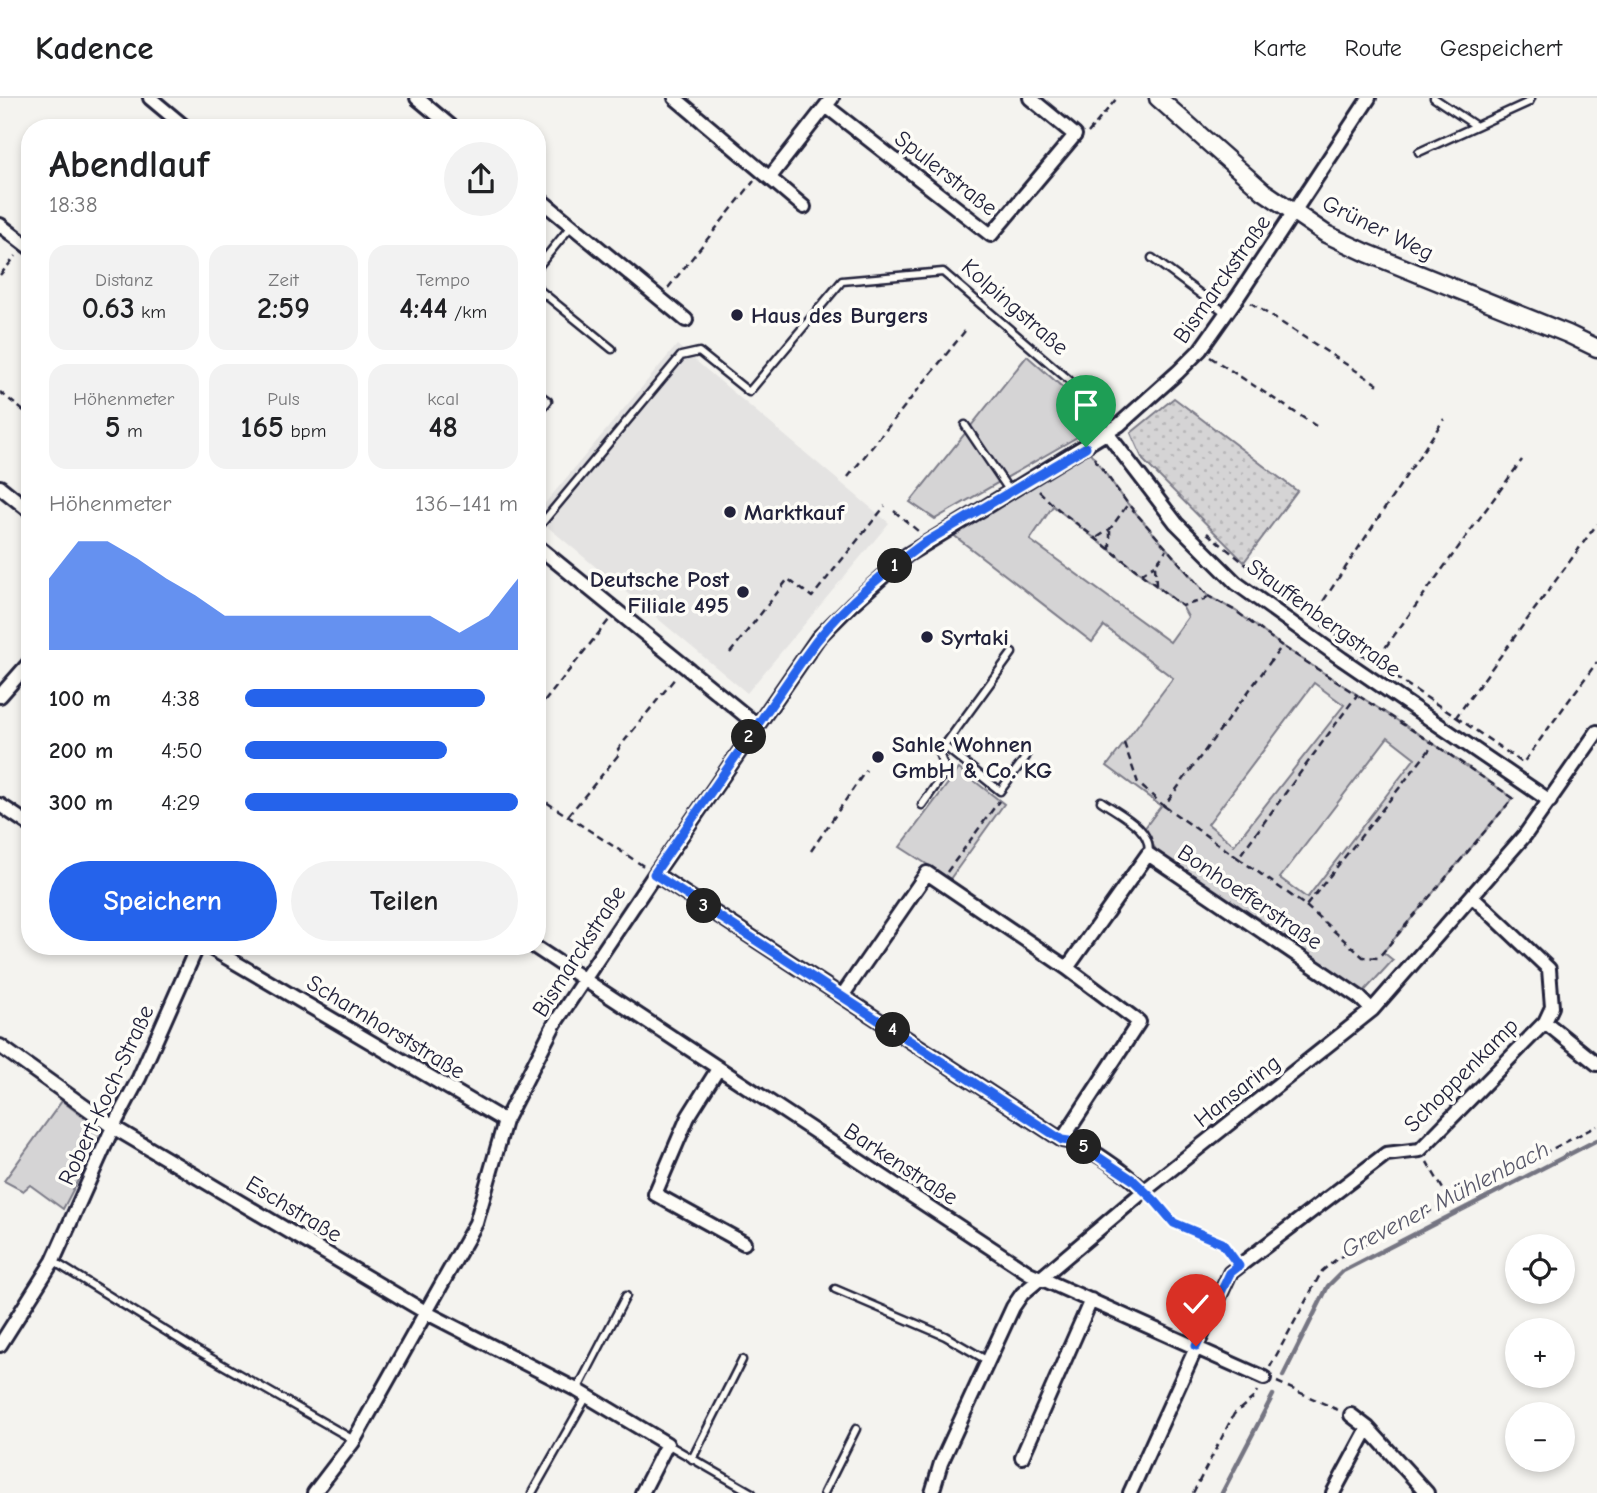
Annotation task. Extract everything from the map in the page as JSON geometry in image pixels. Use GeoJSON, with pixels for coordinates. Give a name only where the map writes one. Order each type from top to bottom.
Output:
{"type":"FeatureCollection","features":[{"type":"Feature","properties":{"kind":"street"},"geometry":{"type":"LineString","coordinates":[[150,98],[176,119]]}},
{"type":"Feature","properties":{"kind":"street"},"geometry":{"type":"LineString","coordinates":[[417,98],[442,119]]}},
{"type":"Feature","properties":{"kind":"street"},"geometry":{"type":"LineString","coordinates":[[674,98],[804,207]]}},
{"type":"Feature","properties":{"kind":"street"},"geometry":{"type":"LineString","coordinates":[[1030,98],[1075,135]]}},
{"type":"Feature","properties":{"kind":"street","name":"Bismarckstraße"},"geometry":{"type":"LineString","coordinates":[[314,1493],[354,1440],[476,1223],[505,1121],[555,1023],[654,874],[818,638],[852,604],[924,543],[1011,493],[1119,425],[1200,350],[1369,98]]}},
{"type":"Feature","properties":{"kind":"street","name":"Grüner Weg"},"geometry":{"type":"LineString","coordinates":[[1165,100],[1263,191],[1326,234],[1597,348]]}},
{"type":"Feature","properties":{"kind":"street"},"geometry":{"type":"LineString","coordinates":[[766,174],[829,102]]}},
{"type":"Feature","properties":{"kind":"street","name":"Spulerstraße"},"geometry":{"type":"LineString","coordinates":[[829,102],[991,235],[1075,135]]}},
{"type":"Feature","properties":{"kind":"street"},"geometry":{"type":"LineString","coordinates":[[546,204],[686,320]]}},
{"type":"Feature","properties":{"kind":"street"},"geometry":{"type":"LineString","coordinates":[[0,225],[21,241]]}},
{"type":"Feature","properties":{"kind":"street","name":"Stauffenbergstraße"},"geometry":{"type":"LineString","coordinates":[[1107,433],[1176,523],[1236,583],[1550,801]]}},
{"type":"Feature","properties":{"kind":"street"},"geometry":{"type":"LineString","coordinates":[[0,487],[21,504]]}},
{"type":"Feature","properties":{"kind":"street"},"geometry":{"type":"LineString","coordinates":[[546,553],[757,725]]}},
{"type":"Feature","properties":{"kind":"street"},"geometry":{"type":"LineString","coordinates":[[0,696],[21,672]]}},
{"type":"Feature","properties":{"kind":"street","name":"Hansaring"},"geometry":{"type":"LineString","coordinates":[[932,1493],[941,1463],[1013,1307],[1022,1294],[1144,1191],[1372,1010],[1525,835],[1597,732]]}},
{"type":"Feature","properties":{"kind":"street"},"geometry":{"type":"LineString","coordinates":[[0,805],[21,819]]}},
{"type":"Feature","properties":{"kind":"street","name":"Bonhoefferstraße"},"geometry":{"type":"LineString","coordinates":[[1067,968],[1148,854],[1359,997],[1372,1010]]}},
{"type":"Feature","properties":{"kind":"street"},"geometry":{"type":"LineString","coordinates":[[842,996],[927,873],[1067,968],[1139,1022],[1062,1140]]}},
{"type":"Feature","properties":{"kind":"street"},"geometry":{"type":"LineString","coordinates":[[654,874],[1062,1140],[1076,1142],[1133,1180],[1144,1191]]}},
{"type":"Feature","properties":{"kind":"street","name":"Schoppenkamp"},"geometry":{"type":"LineString","coordinates":[[1130,1493],[1230,1273],[1386,1154],[1420,1150],[1545,1022],[1552,1007],[1549,969],[1472,895]]}},
{"type":"Feature","properties":{"kind":"street","name":"Barkenstraße"},"geometry":{"type":"LineString","coordinates":[[546,954],[1015,1264],[1264,1378]]}},
{"type":"Feature","properties":{"kind":"street","name":"Robert-Koch-Straße"},"geometry":{"type":"LineString","coordinates":[[0,1345],[53,1261],[193,955]]}},
{"type":"Feature","properties":{"kind":"street","name":"Scharnhorststraße"},"geometry":{"type":"LineString","coordinates":[[223,955],[505,1121]]}},
{"type":"Feature","properties":{"kind":"street","name":"Schoppenkamp"},"geometry":{"type":"LineString","coordinates":[[1545,1022],[1597,1064]]}},
{"type":"Feature","properties":{"kind":"street","name":"Eschstraße"},"geometry":{"type":"LineString","coordinates":[[0,1046],[114,1126],[427,1313],[582,1393],[667,1444]]}},
{"type":"Feature","properties":{"kind":"street"},"geometry":{"type":"LineString","coordinates":[[718,1069],[688,1117],[655,1194],[744,1243]]}},
{"type":"Feature","properties":{"kind":"street"},"geometry":{"type":"LineString","coordinates":[[1022,1457],[1091,1300]]}},
{"type":"Feature","properties":{"kind":"street"},"geometry":{"type":"LineString","coordinates":[[1350,1415],[1368,1428],[1427,1493]]}},
{"type":"Feature","properties":{"kind":"street"},"geometry":{"type":"LineString","coordinates":[[1333,1493],[1368,1428]]}},
{"type":"Feature","properties":{"kind":"street"},"geometry":{"type":"LineString","coordinates":[[642,1493],[667,1444]]}},
{"type":"Feature","properties":{"kind":"lane"},"geometry":{"type":"LineString","coordinates":[[1434,98],[1476,126]]}},
{"type":"Feature","properties":{"kind":"lane"},"geometry":{"type":"LineString","coordinates":[[1419,152],[1529,102],[1531,98]]}},
{"type":"Feature","properties":{"kind":"lane"},"geometry":{"type":"LineString","coordinates":[[546,257],[572,225]]}},
{"type":"Feature","properties":{"kind":"lane"},"geometry":{"type":"LineString","coordinates":[[1152,258],[1226,313]]}},
{"type":"Feature","properties":{"kind":"lane","name":"Kolpingstraße"},"geometry":{"type":"LineString","coordinates":[[546,518],[681,356],[699,352],[749,392],[842,281],[943,272],[1069,380],[1107,433]]}},
{"type":"Feature","properties":{"kind":"lane"},"geometry":{"type":"LineString","coordinates":[[546,295],[612,349]]}},
{"type":"Feature","properties":{"kind":"lane"},"geometry":{"type":"LineString","coordinates":[[965,425],[1011,493]]}},
{"type":"Feature","properties":{"kind":"lane"},"geometry":{"type":"LineString","coordinates":[[922,804],[946,771],[939,753],[1012,653]]}},
{"type":"Feature","properties":{"kind":"lane"},"geometry":{"type":"LineString","coordinates":[[944,746],[1000,791],[1026,757]]}},
{"type":"Feature","properties":{"kind":"lane"},"geometry":{"type":"LineString","coordinates":[[1101,801],[1143,831],[1149,842],[1148,854]]}},
{"type":"Feature","properties":{"kind":"lane"},"geometry":{"type":"LineString","coordinates":[[53,1261],[194,1348],[354,1440]]}},
{"type":"Feature","properties":{"kind":"lane"},"geometry":{"type":"LineString","coordinates":[[835,1289],[945,1336],[988,1361]]}},
{"type":"Feature","properties":{"kind":"lane"},"geometry":{"type":"LineString","coordinates":[[532,1493],[626,1296]]}},
{"type":"Feature","properties":{"kind":"lane"},"geometry":{"type":"LineString","coordinates":[[692,1459],[742,1360]]}},
{"type":"Feature","properties":{"kind":"lane"},"geometry":{"type":"LineString","coordinates":[[824,1493],[856,1429]]}},
{"type":"Feature","properties":{"kind":"lane"},"geometry":{"type":"LineString","coordinates":[[667,1444],[752,1493]]}},
{"type":"Feature","properties":{"kind":"path"},"geometry":{"type":"LineString","coordinates":[[1075,135],[1086,136],[1117,98]]}},
{"type":"Feature","properties":{"kind":"path"},"geometry":{"type":"LineString","coordinates":[[660,298],[766,174]]}},
{"type":"Feature","properties":{"kind":"path"},"geometry":{"type":"LineString","coordinates":[[0,275],[21,252]]}},
{"type":"Feature","properties":{"kind":"path"},"geometry":{"type":"LineString","coordinates":[[1239,295],[1380,386]]}},
{"type":"Feature","properties":{"kind":"path"},"geometry":{"type":"LineString","coordinates":[[848,477],[965,331]]}},
{"type":"Feature","properties":{"kind":"path"},"geometry":{"type":"LineString","coordinates":[[1200,350],[1315,426]]}},
{"type":"Feature","properties":{"kind":"path"},"geometry":{"type":"LineString","coordinates":[[0,392],[21,409]]}},
{"type":"Feature","properties":{"kind":"path"},"geometry":{"type":"LineString","coordinates":[[1312,618],[1444,419]]}},
{"type":"Feature","properties":{"kind":"path"},"geometry":{"type":"LineString","coordinates":[[1086,447],[1128,504],[1208,596],[1236,611],[1282,646],[1513,798],[1378,958],[1363,957],[1306,906],[1164,806],[1138,783],[1124,743]]}},
{"type":"Feature","properties":{"kind":"path"},"geometry":{"type":"LineString","coordinates":[[1205,531],[1269,586],[1374,663],[1522,460]]}},
{"type":"Feature","properties":{"kind":"path"},"geometry":{"type":"LineString","coordinates":[[1030,481],[1053,505],[1182,606],[1204,600],[1208,596]]}},
{"type":"Feature","properties":{"kind":"path"},"geometry":{"type":"LineString","coordinates":[[1096,538],[1110,529],[1128,504]]}},
{"type":"Feature","properties":{"kind":"path"},"geometry":{"type":"LineString","coordinates":[[730,653],[788,579],[813,597],[885,506]]}},
{"type":"Feature","properties":{"kind":"path"},"geometry":{"type":"LineString","coordinates":[[894,511],[918,531]]}},
{"type":"Feature","properties":{"kind":"path"},"geometry":{"type":"LineString","coordinates":[[1455,717],[1597,524]]}},
{"type":"Feature","properties":{"kind":"path"},"geometry":{"type":"LineString","coordinates":[[1110,529],[1110,550]]}},
{"type":"Feature","properties":{"kind":"path"},"geometry":{"type":"LineString","coordinates":[[1141,574],[1155,565],[1166,550]]}},
{"type":"Feature","properties":{"kind":"path"},"geometry":{"type":"LineString","coordinates":[[1155,565],[1156,586]]}},
{"type":"Feature","properties":{"kind":"path"},"geometry":{"type":"LineString","coordinates":[[546,700],[616,611]]}},
{"type":"Feature","properties":{"kind":"path"},"geometry":{"type":"LineString","coordinates":[[1164,806],[1282,646]]}},
{"type":"Feature","properties":{"kind":"path"},"geometry":{"type":"LineString","coordinates":[[1384,670],[1523,763],[1597,662]]}},
{"type":"Feature","properties":{"kind":"path"},"geometry":{"type":"LineString","coordinates":[[568,816],[620,753],[618,748],[684,666]]}},
{"type":"Feature","properties":{"kind":"path"},"geometry":{"type":"LineString","coordinates":[[1238,859],[1357,695]]}},
{"type":"Feature","properties":{"kind":"path"},"geometry":{"type":"LineString","coordinates":[[1306,906],[1434,744]]}},
{"type":"Feature","properties":{"kind":"path"},"geometry":{"type":"LineString","coordinates":[[811,851],[866,770]]}},
{"type":"Feature","properties":{"kind":"path"},"geometry":{"type":"LineString","coordinates":[[939,881],[1004,795],[1000,791]]}},
{"type":"Feature","properties":{"kind":"path"},"geometry":{"type":"LineString","coordinates":[[546,802],[654,874]]}},
{"type":"Feature","properties":{"kind":"path"},"geometry":{"type":"LineString","coordinates":[[1193,1493],[1234,1414],[1253,1398],[1322,1271],[1338,1258],[1597,1126]]}},
{"type":"Feature","properties":{"kind":"path"},"geometry":{"type":"LineString","coordinates":[[1420,1150],[1450,1201]]}},
{"type":"Feature","properties":{"kind":"path"},"geometry":{"type":"LineString","coordinates":[[1144,1191],[1174,1223],[1222,1243],[1239,1266]]}},
{"type":"Feature","properties":{"kind":"path"},"geometry":{"type":"LineString","coordinates":[[1264,1378],[1350,1415]]}},
{"type":"Feature","properties":{"kind":"shaded area"},"geometry":{"type":"Polygon","coordinates":[[[677,345],[889,523],[747,693],[546,526],[546,502],[677,345]]]}},
{"type":"Feature","properties":{"kind":"shaded area"},"geometry":{"type":"Polygon","coordinates":[[[1027,356],[1070,394],[1091,429],[935,519],[910,502],[1027,356]]]}},
{"type":"Feature","properties":{"kind":"shaded area"},"geometry":{"type":"Polygon","coordinates":[[[1174,398],[1297,491],[1244,562],[1143,460],[1131,433],[1174,398]]]}},
{"type":"Feature","properties":{"kind":"shaded area"},"geometry":{"type":"Polygon","coordinates":[[[1086,447],[1128,504],[1208,596],[1236,611],[1282,646],[1513,798],[1383,952],[1393,960],[1359,997],[1164,864],[1144,829],[1161,806],[1107,766],[1173,678],[1104,626],[1092,642],[947,530],[1086,447]],[[1053,506],[1030,540],[1170,642],[1188,617],[1182,606],[1053,506]],[[1314,683],[1208,824],[1234,845],[1344,705],[1314,683]],[[1388,737],[1280,878],[1307,898],[1415,758],[1388,737]]]}},
{"type":"Feature","properties":{"kind":"shaded area"},"geometry":{"type":"Polygon","coordinates":[[[959,769],[1004,804],[950,879],[900,847],[959,769]]]}},
{"type":"Feature","properties":{"kind":"shaded area"},"geometry":{"type":"Polygon","coordinates":[[[62,1101],[103,1132],[63,1209],[30,1185],[23,1191],[4,1181],[62,1101]]]}},
{"type":"Feature","properties":{"kind":"waterway","name":"Grevener Mühlenbach"},"geometry":{"type":"LineString","coordinates":[[1283,1376],[1328,1286],[1343,1271],[1597,1140]]}},
{"type":"Feature","properties":{"kind":"waterway","name":"Grevener Mühlenbach"},"geometry":{"type":"LineString","coordinates":[[1222,1493],[1273,1395]]}},
{"type":"Feature","properties":{"kind":"place","name":"Haus des Burgers"},"geometry":{"type":"Point","coordinates":[737,315]}},
{"type":"Feature","properties":{"kind":"place","name":"Marktkauf"},"geometry":{"type":"Point","coordinates":[730,512]}},
{"type":"Feature","properties":{"kind":"place","name":"Deutsche Post Filiale 495"},"geometry":{"type":"Point","coordinates":[743,592]}},
{"type":"Feature","properties":{"kind":"place","name":"Syrtaki"},"geometry":{"type":"Point","coordinates":[927,637]}},
{"type":"Feature","properties":{"kind":"place","name":"Sahle Wohnen GmbH & Co. KG"},"geometry":{"type":"Point","coordinates":[878,757]}},
{"type":"Feature","properties":{"kind":"route"},"geometry":{"type":"LineString","coordinates":[[1086,447],[924,543],[828,626],[654,874],[1062,1140],[1076,1142],[1133,1180],[1174,1223],[1222,1243],[1239,1266],[1230,1273],[1196,1346]]}}]}
